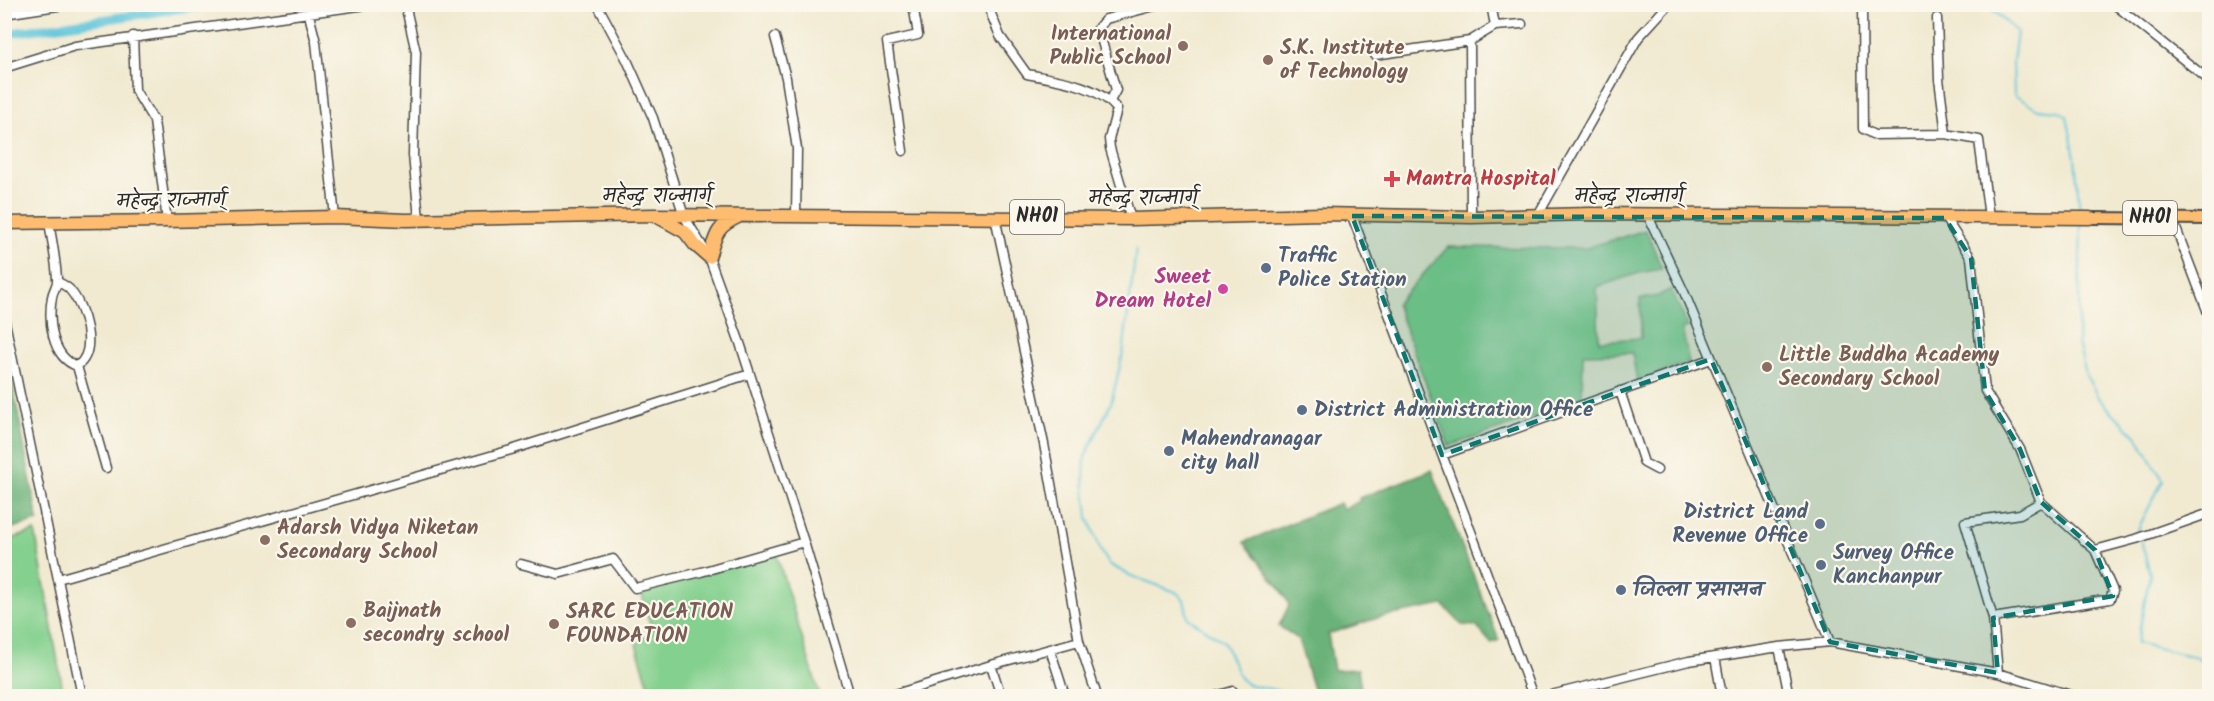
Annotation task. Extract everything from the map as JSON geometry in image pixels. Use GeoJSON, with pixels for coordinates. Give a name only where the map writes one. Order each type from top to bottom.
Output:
{"type":"FeatureCollection","features":[{"type":"Feature","properties":{"kind":"highway","name":"महेन्द्र राज्मार्ग्"},"geometry":{"type":"LineString","coordinates":[[4,223],[335,217],[419,219],[653,215],[1131,219],[1322,214],[1471,217],[1538,215],[2090,218]]}},
{"type":"Feature","properties":{"kind":"highway"},"geometry":{"type":"LineString","coordinates":[[653,215],[685,232],[695,245],[709,256],[718,230],[726,222],[742,215]]}},
{"type":"Feature","properties":{"kind":"main road","name":"महेन्द्र राज्मार्ग्"},"geometry":{"type":"LineString","coordinates":[[2090,218],[2210,219]]}},
{"type":"Feature","properties":{"kind":"street"},"geometry":{"type":"LineString","coordinates":[[4,14],[71,4]]}},
{"type":"Feature","properties":{"kind":"street"},"geometry":{"type":"LineString","coordinates":[[4,68],[75,46],[133,36],[309,15],[373,4]]}},
{"type":"Feature","properties":{"kind":"street"},"geometry":{"type":"LineString","coordinates":[[405,4],[416,51],[413,155],[419,219]]}},
{"type":"Feature","properties":{"kind":"street"},"geometry":{"type":"LineString","coordinates":[[597,4],[627,60],[652,118],[684,216],[709,256],[804,542],[850,696]]}},
{"type":"Feature","properties":{"kind":"street"},"geometry":{"type":"LineString","coordinates":[[903,151],[887,42],[918,35],[913,4]]}},
{"type":"Feature","properties":{"kind":"street"},"geometry":{"type":"LineString","coordinates":[[987,4],[1000,36],[1027,74],[1073,83],[1110,101],[1117,109],[1109,140],[1110,148],[1131,219]]}},
{"type":"Feature","properties":{"kind":"street"},"geometry":{"type":"LineString","coordinates":[[1110,101],[1116,90],[1098,28],[1106,19],[1162,4]]}},
{"type":"Feature","properties":{"kind":"street"},"geometry":{"type":"LineString","coordinates":[[1491,4],[1495,26]]}},
{"type":"Feature","properties":{"kind":"street"},"geometry":{"type":"LineString","coordinates":[[1538,215],[1638,38],[1669,4]]}},
{"type":"Feature","properties":{"kind":"street"},"geometry":{"type":"LineString","coordinates":[[1862,4],[1863,129],[1874,135],[1946,134],[1979,140],[1989,217]]}},
{"type":"Feature","properties":{"kind":"street"},"geometry":{"type":"LineString","coordinates":[[2114,4],[2210,81]]}},
{"type":"Feature","properties":{"kind":"street"},"geometry":{"type":"LineString","coordinates":[[309,15],[316,42],[335,217]]}},
{"type":"Feature","properties":{"kind":"street"},"geometry":{"type":"LineString","coordinates":[[1937,18],[1939,79],[1946,134]]}},
{"type":"Feature","properties":{"kind":"street"},"geometry":{"type":"LineString","coordinates":[[1375,55],[1470,41],[1495,26],[1522,24]]}},
{"type":"Feature","properties":{"kind":"street"},"geometry":{"type":"LineString","coordinates":[[133,36],[135,90],[154,122],[167,221]]}},
{"type":"Feature","properties":{"kind":"street"},"geometry":{"type":"LineString","coordinates":[[775,37],[786,78],[797,149],[796,216]]}},
{"type":"Feature","properties":{"kind":"street"},"geometry":{"type":"LineString","coordinates":[[1470,41],[1471,217]]}},
{"type":"Feature","properties":{"kind":"street"},"geometry":{"type":"LineString","coordinates":[[1352,216],[1533,696]]}},
{"type":"Feature","properties":{"kind":"street"},"geometry":{"type":"LineString","coordinates":[[1648,216],[1684,292],[1830,642]]}},
{"type":"Feature","properties":{"kind":"street"},"geometry":{"type":"LineString","coordinates":[[995,217],[1044,444],[1079,641],[1097,696]]}},
{"type":"Feature","properties":{"kind":"street"},"geometry":{"type":"LineString","coordinates":[[1945,218],[1971,258],[1985,391],[2020,449],[2041,502],[2095,550],[2113,591],[2110,599],[1993,618]]}},
{"type":"Feature","properties":{"kind":"street"},"geometry":{"type":"LineString","coordinates":[[2172,218],[2210,318]]}},
{"type":"Feature","properties":{"kind":"street"},"geometry":{"type":"LineString","coordinates":[[49,222],[58,282],[52,294],[49,322],[54,342],[69,363],[77,366]]}},
{"type":"Feature","properties":{"kind":"street"},"geometry":{"type":"LineString","coordinates":[[58,282],[68,287],[86,316],[88,339],[86,356],[77,366]]}},
{"type":"Feature","properties":{"kind":"street"},"geometry":{"type":"LineString","coordinates":[[4,317],[82,696]]}},
{"type":"Feature","properties":{"kind":"street"},"geometry":{"type":"LineString","coordinates":[[1442,454],[1711,359]]}},
{"type":"Feature","properties":{"kind":"street"},"geometry":{"type":"LineString","coordinates":[[77,366],[106,468]]}},
{"type":"Feature","properties":{"kind":"street"},"geometry":{"type":"LineString","coordinates":[[58,579],[511,450],[750,374]]}},
{"type":"Feature","properties":{"kind":"street"},"geometry":{"type":"LineString","coordinates":[[1620,391],[1644,463],[1657,470]]}},
{"type":"Feature","properties":{"kind":"street"},"geometry":{"type":"LineString","coordinates":[[1998,673],[1993,618],[1965,522],[2020,514],[2041,502]]}},
{"type":"Feature","properties":{"kind":"street"},"geometry":{"type":"LineString","coordinates":[[2095,550],[2210,513]]}},
{"type":"Feature","properties":{"kind":"street"},"geometry":{"type":"LineString","coordinates":[[521,564],[558,574],[613,559],[635,588],[701,572],[804,542]]}},
{"type":"Feature","properties":{"kind":"street"},"geometry":{"type":"LineString","coordinates":[[889,696],[1079,641]]}},
{"type":"Feature","properties":{"kind":"street"},"geometry":{"type":"LineString","coordinates":[[1547,696],[1689,661],[1779,646],[1830,642],[1998,673],[2074,696]]}},
{"type":"Feature","properties":{"kind":"street"},"geometry":{"type":"LineString","coordinates":[[1779,646],[1789,696]]}},
{"type":"Feature","properties":{"kind":"street"},"geometry":{"type":"LineString","coordinates":[[1050,649],[1065,696]]}},
{"type":"Feature","properties":{"kind":"street"},"geometry":{"type":"LineString","coordinates":[[1715,657],[1722,696]]}},
{"type":"Feature","properties":{"kind":"street"},"geometry":{"type":"LineString","coordinates":[[991,665],[1000,696]]}},
{"type":"Feature","properties":{"kind":"street"},"geometry":{"type":"LineString","coordinates":[[1216,696],[1233,691]]}},
{"type":"Feature","properties":{"kind":"highlighted area"},"geometry":{"type":"Polygon","coordinates":[[[1352,216],[1945,218],[1971,258],[1985,391],[2020,449],[2041,502],[2095,550],[2113,596],[1993,618],[1998,673],[1830,642],[1711,359],[1442,455],[1352,216]]]}},
{"type":"Feature","properties":{"kind":"green space"},"geometry":{"type":"Polygon","coordinates":[[[1646,230],[1662,269],[1639,273],[1597,287],[1599,341],[1641,338],[1640,299],[1658,296],[1671,289],[1688,327],[1682,329],[1689,362],[1637,381],[1632,353],[1583,354],[1582,401],[1449,446],[1396,304],[1448,247],[1586,248],[1646,230]]]}},
{"type":"Feature","properties":{"kind":"green space"},"geometry":{"type":"Polygon","coordinates":[[[5,342],[38,521],[4,530],[5,342]]]}},
{"type":"Feature","properties":{"kind":"green space"},"geometry":{"type":"Polygon","coordinates":[[[1432,470],[1499,640],[1491,643],[1476,626],[1462,625],[1443,605],[1377,618],[1328,634],[1334,670],[1358,669],[1361,689],[1331,696],[1315,696],[1298,639],[1279,626],[1289,605],[1282,591],[1244,542],[1340,503],[1343,509],[1360,501],[1359,498],[1432,470]]]}},
{"type":"Feature","properties":{"kind":"green space"},"geometry":{"type":"Polygon","coordinates":[[[35,531],[64,696],[5,696],[5,541],[35,531]]]}},
{"type":"Feature","properties":{"kind":"green space"},"geometry":{"type":"Polygon","coordinates":[[[776,553],[820,696],[652,696],[636,644],[652,632],[641,591],[776,553]]]}},
{"type":"Feature","properties":{"kind":"waterway"},"geometry":{"type":"LineString","coordinates":[[4,34],[211,4]]}},
{"type":"Feature","properties":{"kind":"waterway"},"geometry":{"type":"LineString","coordinates":[[1986,4],[2017,32],[2013,61],[2014,95],[2038,109],[2059,111],[2067,116],[2075,158],[2080,213]]}},
{"type":"Feature","properties":{"kind":"waterway"},"geometry":{"type":"LineString","coordinates":[[2081,222],[2078,343],[2086,375],[2099,399],[2138,438],[2163,480],[2138,529],[2150,574],[2137,643],[2210,662]]}},
{"type":"Feature","properties":{"kind":"waterway"},"geometry":{"type":"LineString","coordinates":[[1136,249],[1123,353],[1111,403],[1085,457],[1084,480],[1088,517],[1101,551],[1109,564],[1129,575],[1176,592],[1184,600],[1188,618],[1224,642],[1240,678],[1247,684],[1303,696]]}},
{"type":"Feature","properties":{"kind":"place","name":"International Public School"},"geometry":{"type":"Point","coordinates":[1183,46]}},
{"type":"Feature","properties":{"kind":"place","name":"S.K. Institute of Technology"},"geometry":{"type":"Point","coordinates":[1268,60]}},
{"type":"Feature","properties":{"kind":"place","name":"Mantra Hospital"},"geometry":{"type":"Point","coordinates":[1392,179]}},
{"type":"Feature","properties":{"kind":"place","name":"Traffic Police Station"},"geometry":{"type":"Point","coordinates":[1266,268]}},
{"type":"Feature","properties":{"kind":"place","name":"Sweet Dream Hotel"},"geometry":{"type":"Point","coordinates":[1223,289]}},
{"type":"Feature","properties":{"kind":"place","name":"Little Buddha Academy Secondary School"},"geometry":{"type":"Point","coordinates":[1767,367]}},
{"type":"Feature","properties":{"kind":"place","name":"District Administration Office"},"geometry":{"type":"Point","coordinates":[1302,410]}},
{"type":"Feature","properties":{"kind":"place","name":"Mahendranagar city hall"},"geometry":{"type":"Point","coordinates":[1169,451]}},
{"type":"Feature","properties":{"kind":"place","name":"District Land Revenue Office"},"geometry":{"type":"Point","coordinates":[1820,524]}},
{"type":"Feature","properties":{"kind":"place","name":"Adarsh Vidya Niketan Secondary School"},"geometry":{"type":"Point","coordinates":[265,540]}},
{"type":"Feature","properties":{"kind":"place","name":"Survey Office Kanchanpur"},"geometry":{"type":"Point","coordinates":[1821,565]}},
{"type":"Feature","properties":{"kind":"place","name":"जिल्ला प्रसासन"},"geometry":{"type":"Point","coordinates":[1621,590]}},
{"type":"Feature","properties":{"kind":"place","name":"Baijnath secondry school"},"geometry":{"type":"Point","coordinates":[351,623]}},
{"type":"Feature","properties":{"kind":"place","name":"SARC EDUCATION FOUNDATION"},"geometry":{"type":"Point","coordinates":[554,624]}}]}
